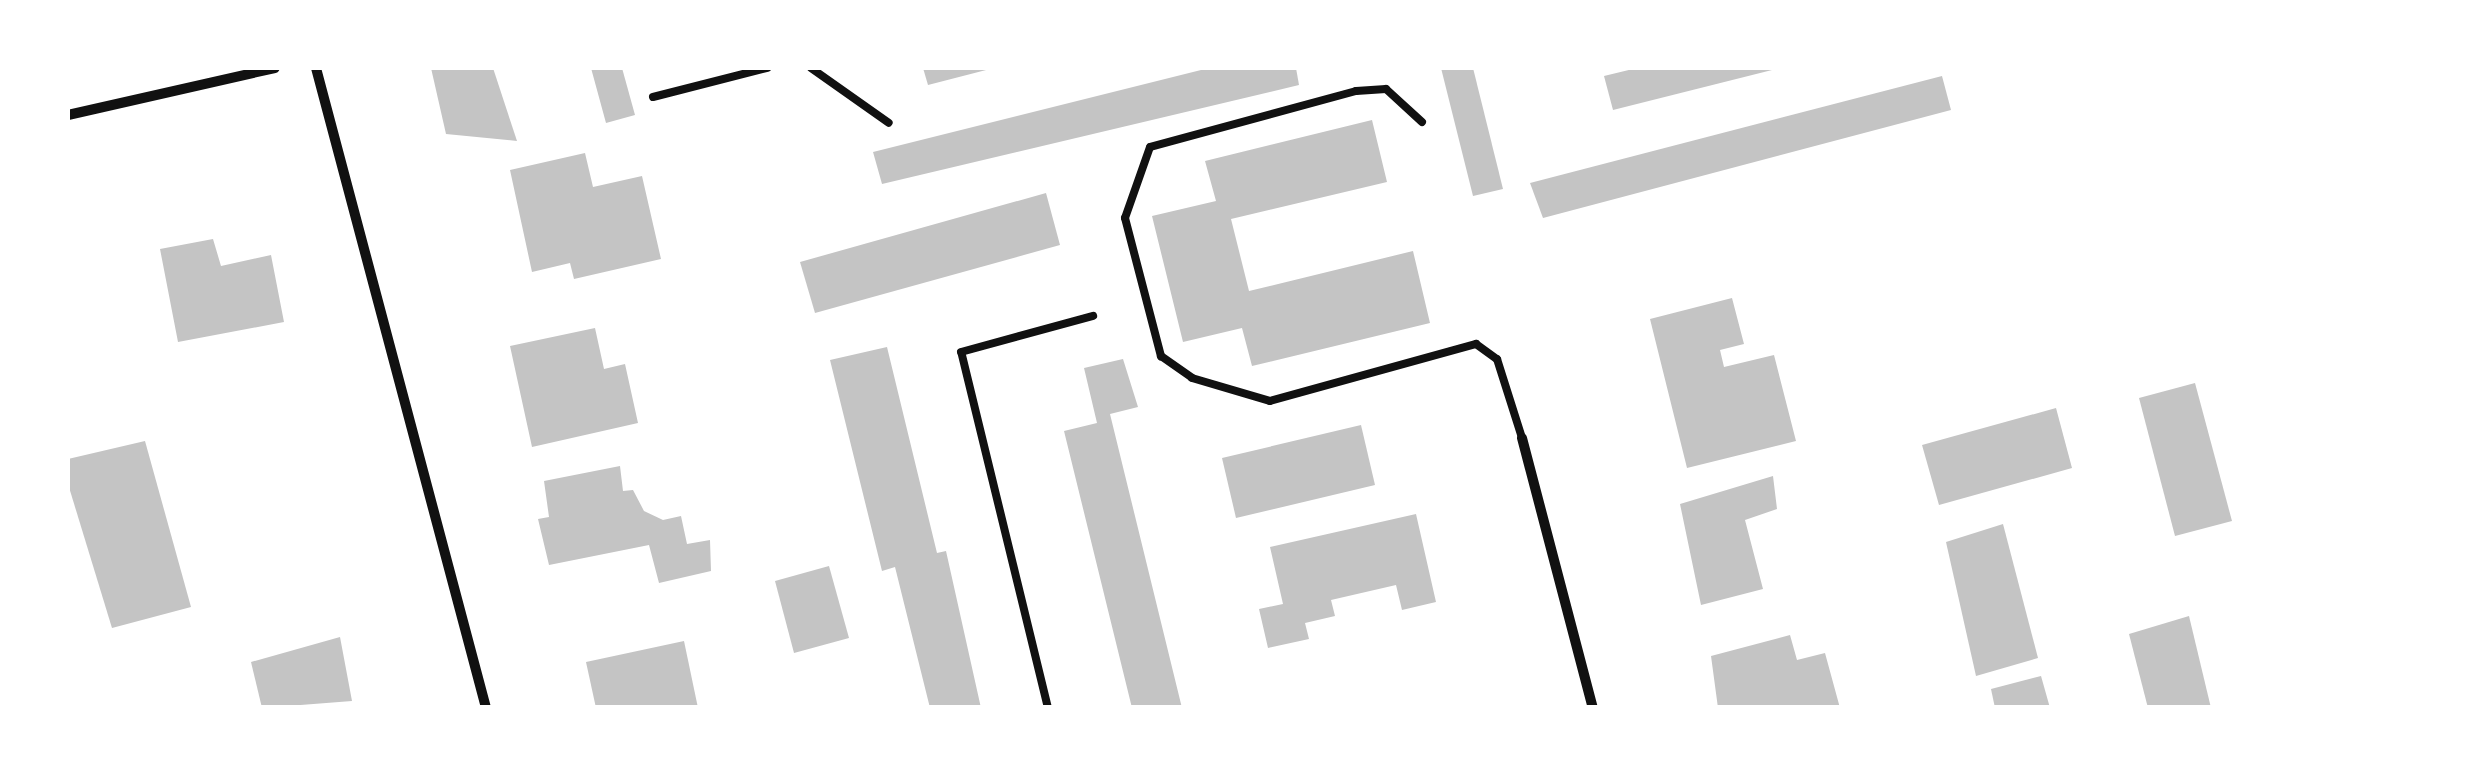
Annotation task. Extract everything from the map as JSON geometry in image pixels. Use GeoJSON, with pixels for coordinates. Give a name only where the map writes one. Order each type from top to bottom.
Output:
{"type":"FeatureCollection","features":[{"type":"Feature","properties":{"kind":"street"},"geometry":{"type":"LineString","coordinates":[[68,115],[275,68]]}},
{"type":"Feature","properties":{"kind":"street"},"geometry":{"type":"LineString","coordinates":[[316,68],[486,708]]}},
{"type":"Feature","properties":{"kind":"street"},"geometry":{"type":"LineString","coordinates":[[1522,438],[1594,708]]}},
{"type":"Feature","properties":{"kind":"lane"},"geometry":{"type":"LineString","coordinates":[[653,97],[767,68]]}},
{"type":"Feature","properties":{"kind":"lane"},"geometry":{"type":"LineString","coordinates":[[811,68],[889,124]]}},
{"type":"Feature","properties":{"kind":"lane"},"geometry":{"type":"LineString","coordinates":[[1422,122],[1386,90],[1356,91],[1150,147],[1125,218],[1161,356],[1192,378],[1270,401],[1476,344],[1498,359],[1522,438]]}},
{"type":"Feature","properties":{"kind":"lane"},"geometry":{"type":"LineString","coordinates":[[1048,708],[960,352],[1093,316]]}},
{"type":"Feature","properties":{"kind":"building"},"geometry":{"type":"Polygon","coordinates":[[[431,68],[493,68],[517,141],[446,134],[431,68]]]}},
{"type":"Feature","properties":{"kind":"building"},"geometry":{"type":"Polygon","coordinates":[[[591,68],[622,68],[635,115],[606,123],[591,68]]]}},
{"type":"Feature","properties":{"kind":"building"},"geometry":{"type":"Polygon","coordinates":[[[923,68],[990,68],[990,69],[928,85],[923,68]]]}},
{"type":"Feature","properties":{"kind":"building"},"geometry":{"type":"Polygon","coordinates":[[[1209,68],[1296,68],[1299,85],[882,184],[873,152],[1209,68]]]}},
{"type":"Feature","properties":{"kind":"building"},"geometry":{"type":"Polygon","coordinates":[[[1441,68],[1473,68],[1503,189],[1473,196],[1441,68]]]}},
{"type":"Feature","properties":{"kind":"building"},"geometry":{"type":"Polygon","coordinates":[[[1637,68],[1776,69],[1613,110],[1604,76],[1637,68]]]}},
{"type":"Feature","properties":{"kind":"building"},"geometry":{"type":"Polygon","coordinates":[[[1942,76],[1951,110],[1543,218],[1530,183],[1942,76]]]}},
{"type":"Feature","properties":{"kind":"building"},"geometry":{"type":"Polygon","coordinates":[[[1372,120],[1387,182],[1231,219],[1249,291],[1413,251],[1430,323],[1252,366],[1242,328],[1183,342],[1152,216],[1216,201],[1205,161],[1372,120]]]}},
{"type":"Feature","properties":{"kind":"building"},"geometry":{"type":"Polygon","coordinates":[[[585,153],[593,187],[642,176],[661,259],[574,279],[570,263],[532,272],[510,170],[585,153]]]}},
{"type":"Feature","properties":{"kind":"building"},"geometry":{"type":"Polygon","coordinates":[[[1046,193],[1060,245],[815,313],[800,262],[1046,193]]]}},
{"type":"Feature","properties":{"kind":"building"},"geometry":{"type":"Polygon","coordinates":[[[213,239],[221,266],[271,255],[284,322],[178,342],[160,249],[213,239]]]}},
{"type":"Feature","properties":{"kind":"building"},"geometry":{"type":"Polygon","coordinates":[[[1732,298],[1744,344],[1720,350],[1724,367],[1774,355],[1796,441],[1687,468],[1650,319],[1732,298]]]}},
{"type":"Feature","properties":{"kind":"building"},"geometry":{"type":"Polygon","coordinates":[[[595,328],[604,369],[625,364],[638,423],[532,447],[510,346],[595,328]]]}},
{"type":"Feature","properties":{"kind":"building"},"geometry":{"type":"Polygon","coordinates":[[[887,347],[937,553],[946,551],[981,708],[930,708],[895,567],[882,571],[830,360],[887,347]]]}},
{"type":"Feature","properties":{"kind":"building"},"geometry":{"type":"Polygon","coordinates":[[[1123,359],[1138,407],[1110,414],[1182,708],[1132,708],[1064,431],[1097,423],[1084,368],[1123,359]]]}},
{"type":"Feature","properties":{"kind":"building"},"geometry":{"type":"Polygon","coordinates":[[[2195,383],[2232,521],[2175,536],[2139,398],[2195,383]]]}},
{"type":"Feature","properties":{"kind":"building"},"geometry":{"type":"Polygon","coordinates":[[[2056,408],[2072,468],[1939,505],[1922,445],[2056,408]]]}},
{"type":"Feature","properties":{"kind":"building"},"geometry":{"type":"Polygon","coordinates":[[[1361,425],[1375,485],[1236,518],[1222,458],[1361,425]]]}},
{"type":"Feature","properties":{"kind":"building"},"geometry":{"type":"Polygon","coordinates":[[[145,441],[191,607],[112,628],[68,484],[68,459],[145,441]]]}},
{"type":"Feature","properties":{"kind":"building"},"geometry":{"type":"Polygon","coordinates":[[[620,466],[623,491],[633,490],[644,511],[663,520],[681,516],[687,544],[710,540],[711,571],[659,583],[649,545],[549,565],[538,519],[549,517],[544,481],[620,466]]]}},
{"type":"Feature","properties":{"kind":"building"},"geometry":{"type":"Polygon","coordinates":[[[1773,476],[1777,509],[1745,520],[1763,589],[1701,605],[1680,504],[1773,476]]]}},
{"type":"Feature","properties":{"kind":"building"},"geometry":{"type":"Polygon","coordinates":[[[1416,514],[1436,602],[1402,610],[1396,585],[1331,600],[1335,616],[1305,623],[1309,639],[1268,648],[1259,609],[1283,604],[1270,547],[1416,514]]]}},
{"type":"Feature","properties":{"kind":"building"},"geometry":{"type":"Polygon","coordinates":[[[2003,524],[2038,658],[1976,676],[1946,542],[2003,524]]]}},
{"type":"Feature","properties":{"kind":"building"},"geometry":{"type":"Polygon","coordinates":[[[829,566],[849,638],[794,653],[775,581],[829,566]]]}},
{"type":"Feature","properties":{"kind":"building"},"geometry":{"type":"Polygon","coordinates":[[[2189,616],[2211,708],[2148,708],[2129,634],[2189,616]]]}},
{"type":"Feature","properties":{"kind":"building"},"geometry":{"type":"Polygon","coordinates":[[[1790,635],[1797,660],[1825,653],[1840,708],[1718,708],[1711,656],[1790,635]]]}},
{"type":"Feature","properties":{"kind":"building"},"geometry":{"type":"Polygon","coordinates":[[[340,637],[352,701],[262,708],[251,662],[340,637]]]}},
{"type":"Feature","properties":{"kind":"building"},"geometry":{"type":"Polygon","coordinates":[[[684,641],[698,708],[596,708],[586,662],[684,641]]]}},
{"type":"Feature","properties":{"kind":"building"},"geometry":{"type":"Polygon","coordinates":[[[2041,676],[2050,708],[1995,708],[1991,689],[2041,676]]]}}]}
